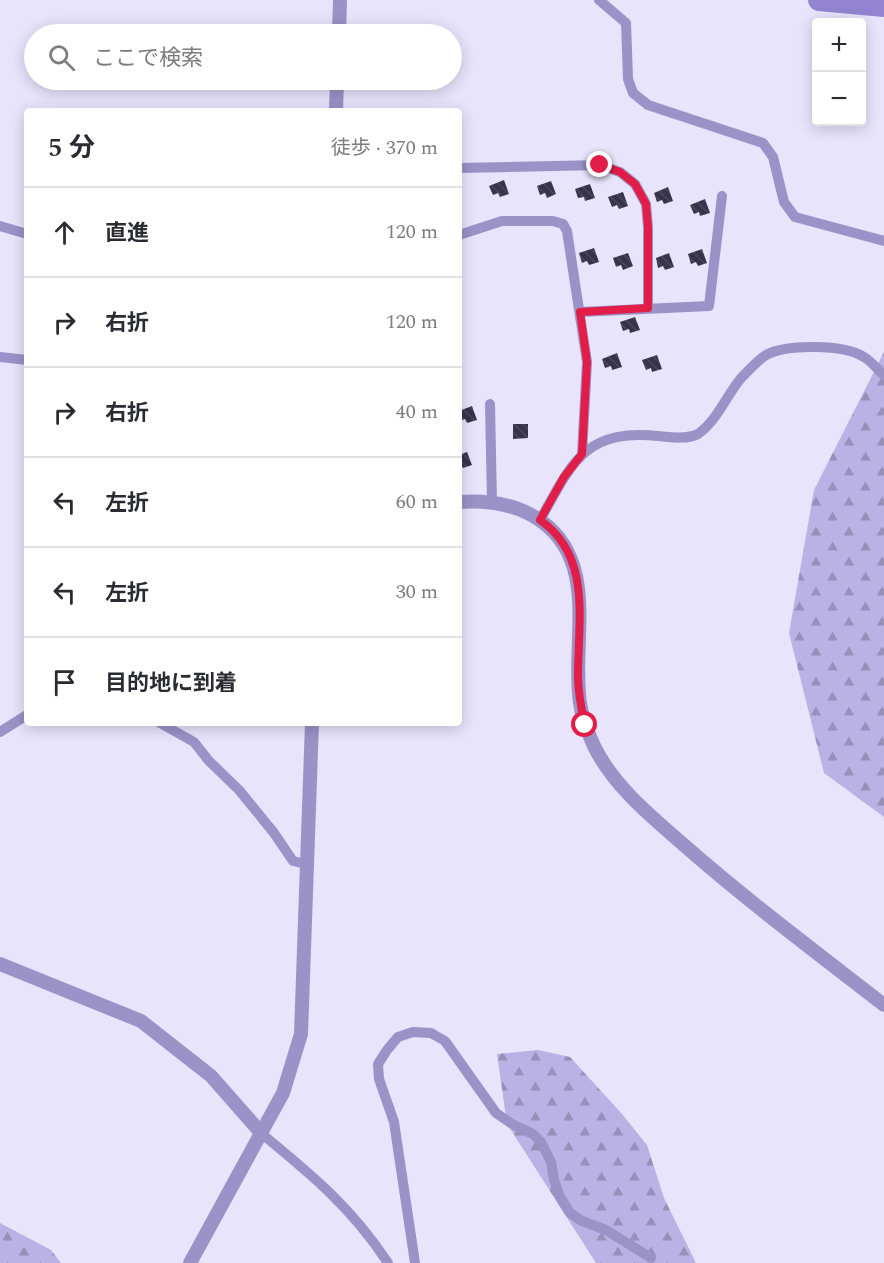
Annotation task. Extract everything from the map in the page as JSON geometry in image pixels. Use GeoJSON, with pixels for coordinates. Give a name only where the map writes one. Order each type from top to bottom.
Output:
{"type":"FeatureCollection","features":[{"type":"Feature","properties":{"kind":"street"},"geometry":{"type":"LineString","coordinates":[[339,24],[340,0]]}},
{"type":"Feature","properties":{"kind":"street"},"geometry":{"type":"LineString","coordinates":[[599,0],[626,23],[628,79],[633,93],[648,105],[763,143],[773,157],[784,202],[795,217],[884,241]]}},
{"type":"Feature","properties":{"kind":"street"},"geometry":{"type":"LineString","coordinates":[[336,108],[337,90]]}},
{"type":"Feature","properties":{"kind":"street"},"geometry":{"type":"LineString","coordinates":[[462,168],[600,165],[620,172],[635,184],[646,204],[648,308]]}},
{"type":"Feature","properties":{"kind":"street"},"geometry":{"type":"LineString","coordinates":[[580,312],[709,306],[722,196]]}},
{"type":"Feature","properties":{"kind":"street"},"geometry":{"type":"LineString","coordinates":[[462,234],[501,221],[553,221],[563,224],[567,231],[587,362],[582,454]]}},
{"type":"Feature","properties":{"kind":"street"},"geometry":{"type":"LineString","coordinates":[[0,226],[24,233]]}},
{"type":"Feature","properties":{"kind":"street"},"geometry":{"type":"LineString","coordinates":[[540,520],[564,477],[582,454],[593,445],[614,436],[638,434],[677,438],[696,435],[709,424],[742,377],[765,356],[784,349],[838,349],[863,356],[884,375]]}},
{"type":"Feature","properties":{"kind":"street"},"geometry":{"type":"LineString","coordinates":[[0,357],[24,360]]}},
{"type":"Feature","properties":{"kind":"street"},"geometry":{"type":"LineString","coordinates":[[490,404],[492,503]]}},
{"type":"Feature","properties":{"kind":"street"},"geometry":{"type":"LineString","coordinates":[[462,502],[510,505],[532,514],[550,527],[562,541],[578,578],[580,704],[585,725],[595,748],[613,776],[643,809],[745,898],[884,1005]]}},
{"type":"Feature","properties":{"kind":"street"},"geometry":{"type":"LineString","coordinates":[[0,732],[24,717]]}},
{"type":"Feature","properties":{"kind":"street"},"geometry":{"type":"LineString","coordinates":[[165,726],[194,742],[274,832],[293,861],[306,864]]}},
{"type":"Feature","properties":{"kind":"street"},"geometry":{"type":"LineString","coordinates":[[190,1263],[283,1093],[301,1034],[312,726]]}},
{"type":"Feature","properties":{"kind":"street"},"geometry":{"type":"LineString","coordinates":[[0,964],[141,1021],[211,1077],[262,1134],[343,1204],[372,1239],[388,1263]]}},
{"type":"Feature","properties":{"kind":"street"},"geometry":{"type":"LineString","coordinates":[[415,1263],[394,1122],[379,1079],[378,1064],[398,1037],[413,1032],[431,1033],[445,1041],[496,1113],[533,1134],[541,1142],[551,1162],[560,1197],[570,1213],[582,1221],[606,1230],[651,1258]]}},
{"type":"Feature","properties":{"kind":"green space"},"geometry":{"type":"Polygon","coordinates":[[[884,352],[884,817],[824,773],[789,633],[814,490],[884,352]]]}},
{"type":"Feature","properties":{"kind":"green space"},"geometry":{"type":"Polygon","coordinates":[[[538,1050],[570,1057],[647,1145],[664,1198],[696,1263],[596,1263],[507,1124],[497,1054],[538,1050]]]}},
{"type":"Feature","properties":{"kind":"green space"},"geometry":{"type":"Polygon","coordinates":[[[0,1223],[51,1250],[61,1263],[0,1263],[0,1223]]]}},
{"type":"Feature","properties":{"kind":"building"},"geometry":{"type":"Polygon","coordinates":[[[504,180],[509,194],[500,197],[498,193],[493,195],[489,186],[504,180]]]}},
{"type":"Feature","properties":{"kind":"building"},"geometry":{"type":"Polygon","coordinates":[[[551,181],[556,194],[547,198],[545,193],[540,195],[537,186],[551,181]]]}},
{"type":"Feature","properties":{"kind":"building"},"geometry":{"type":"Polygon","coordinates":[[[590,184],[595,198],[585,201],[584,197],[578,198],[575,189],[590,184]]]}},
{"type":"Feature","properties":{"kind":"building"},"geometry":{"type":"Polygon","coordinates":[[[668,187],[673,201],[664,204],[662,200],[657,202],[654,193],[668,187]]]}},
{"type":"Feature","properties":{"kind":"building"},"geometry":{"type":"Polygon","coordinates":[[[623,192],[628,206],[619,209],[617,205],[612,207],[608,197],[623,192]]]}},
{"type":"Feature","properties":{"kind":"building"},"geometry":{"type":"Polygon","coordinates":[[[705,199],[710,213],[700,216],[699,212],[694,214],[690,205],[705,199]]]}},
{"type":"Feature","properties":{"kind":"building"},"geometry":{"type":"Polygon","coordinates":[[[594,248],[599,262],[589,265],[587,261],[582,263],[579,253],[594,248]]]}},
{"type":"Feature","properties":{"kind":"building"},"geometry":{"type":"Polygon","coordinates":[[[702,249],[707,263],[698,266],[696,262],[691,264],[688,254],[702,249]]]}},
{"type":"Feature","properties":{"kind":"building"},"geometry":{"type":"Polygon","coordinates":[[[628,253],[633,266],[623,270],[621,265],[616,267],[613,258],[628,253]]]}},
{"type":"Feature","properties":{"kind":"building"},"geometry":{"type":"Polygon","coordinates":[[[669,253],[674,267],[665,270],[663,266],[658,268],[656,258],[669,253]]]}},
{"type":"Feature","properties":{"kind":"building"},"geometry":{"type":"Polygon","coordinates":[[[635,317],[640,330],[630,333],[629,329],[623,331],[620,322],[635,317]]]}},
{"type":"Feature","properties":{"kind":"building"},"geometry":{"type":"Polygon","coordinates":[[[617,353],[622,367],[612,370],[611,366],[605,368],[602,359],[617,353]]]}},
{"type":"Feature","properties":{"kind":"building"},"geometry":{"type":"Polygon","coordinates":[[[657,355],[662,369],[652,372],[651,368],[646,370],[642,360],[657,355]]]}},
{"type":"Feature","properties":{"kind":"building"},"geometry":{"type":"Polygon","coordinates":[[[472,406],[477,420],[467,423],[465,419],[462,420],[462,410],[472,406]]]}},
{"type":"Feature","properties":{"kind":"building"},"geometry":{"type":"Polygon","coordinates":[[[513,424],[528,424],[528,438],[513,439],[513,424]]]}},
{"type":"Feature","properties":{"kind":"building"},"geometry":{"type":"Polygon","coordinates":[[[467,452],[472,465],[463,468],[462,454],[467,452]]]}},
{"type":"Feature","properties":{"kind":"waterway"},"geometry":{"type":"LineString","coordinates":[[819,0],[884,6]]}},
{"type":"Feature","properties":{"kind":"route"},"geometry":{"type":"LineString","coordinates":[[585,725],[580,704],[578,675],[580,604],[578,578],[562,541],[550,527],[540,520],[564,477],[582,454],[587,362],[580,312],[648,308],[646,204],[635,184],[620,172],[600,165]]}}]}
